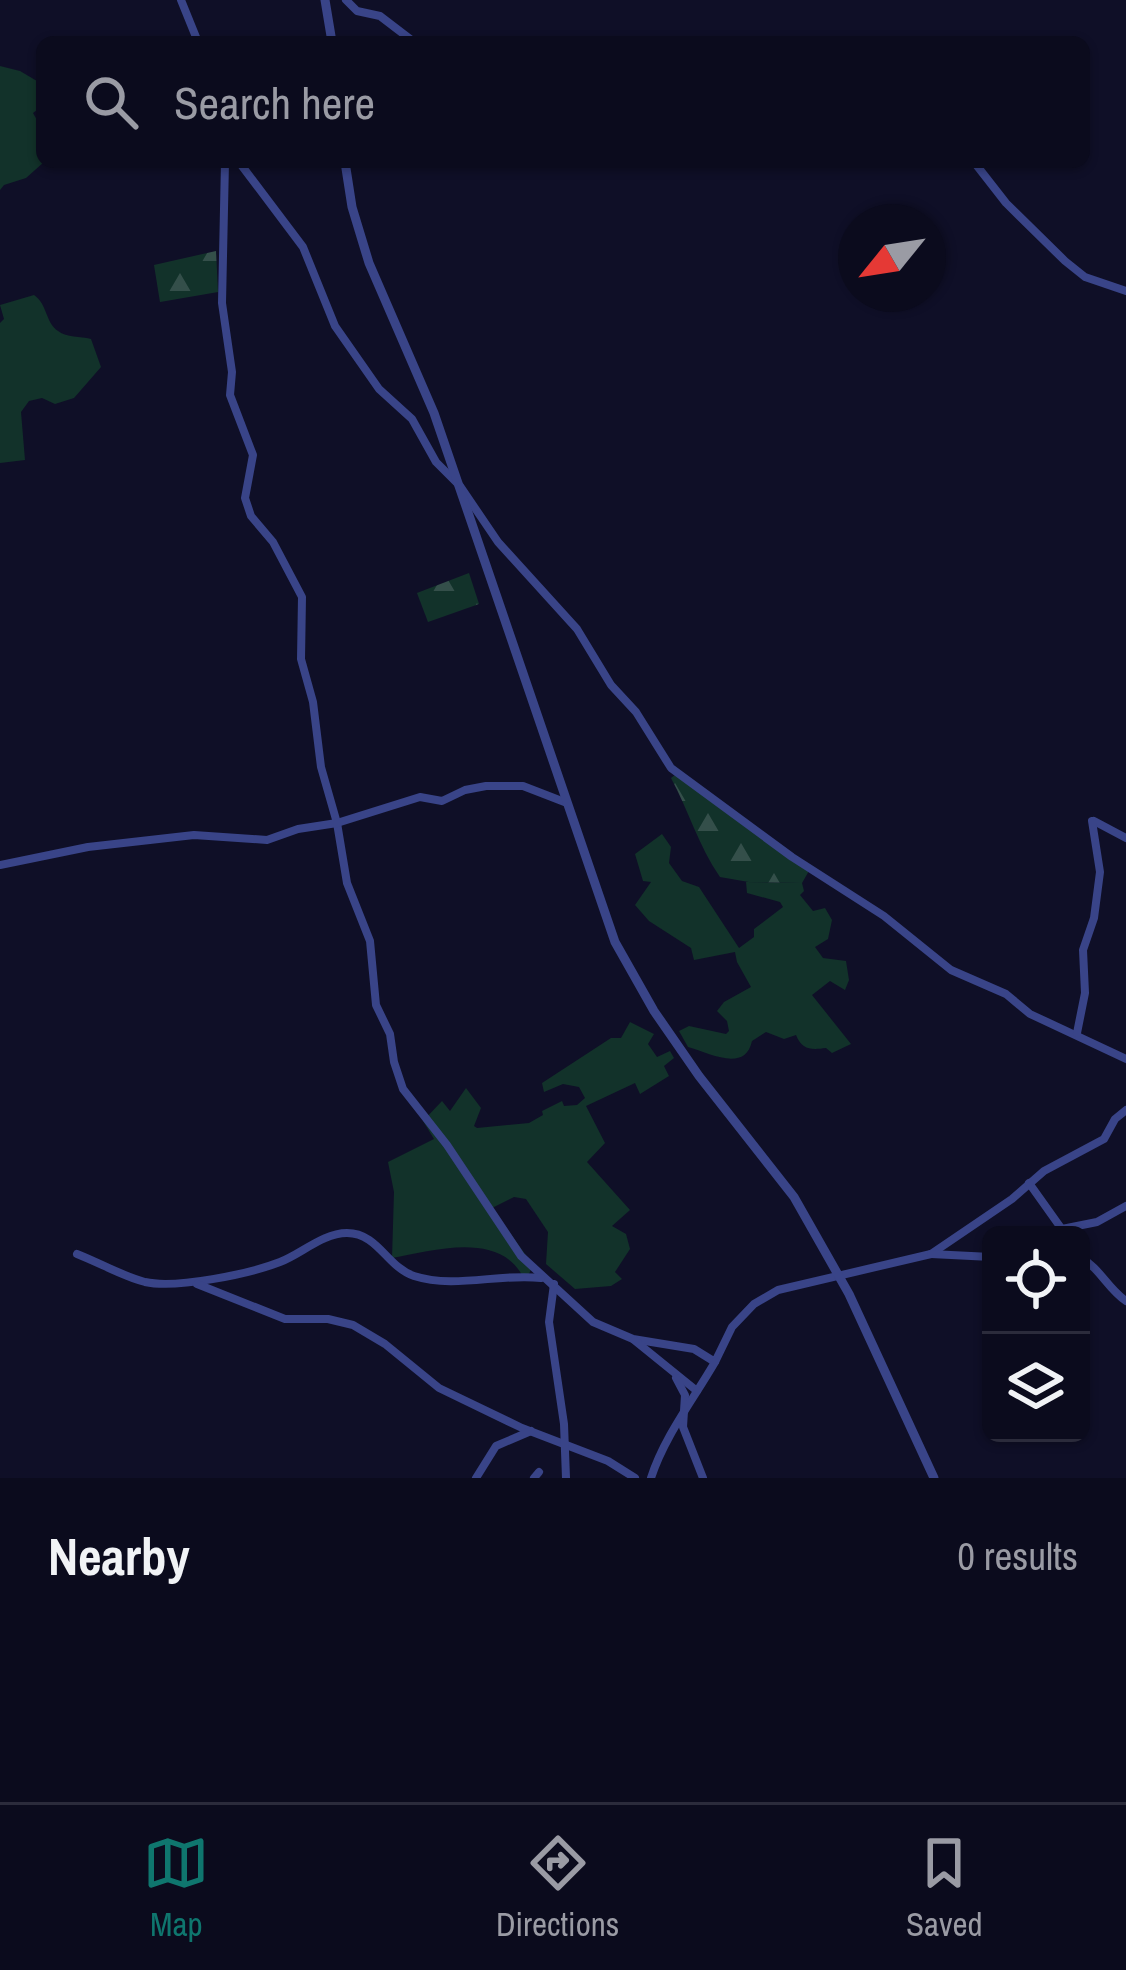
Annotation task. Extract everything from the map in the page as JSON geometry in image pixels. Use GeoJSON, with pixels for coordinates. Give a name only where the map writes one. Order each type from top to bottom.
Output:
{"type":"FeatureCollection","features":[{"type":"Feature","properties":{"kind":"street"},"geometry":{"type":"LineString","coordinates":[[181,0],[196,36]]}},
{"type":"Feature","properties":{"kind":"street"},"geometry":{"type":"LineString","coordinates":[[326,0],[331,36]]}},
{"type":"Feature","properties":{"kind":"street"},"geometry":{"type":"LineString","coordinates":[[346,0],[357,11],[380,16],[406,36]]}},
{"type":"Feature","properties":{"kind":"street"},"geometry":{"type":"LineString","coordinates":[[225,168],[222,303],[232,372],[230,395],[253,454],[245,498],[251,516],[273,542],[302,598],[301,659],[313,702],[321,767],[338,824],[346,876],[372,953],[376,1005],[391,1034],[403,1089],[447,1145],[512,1246],[593,1322],[633,1339],[694,1349],[715,1362]]}},
{"type":"Feature","properties":{"kind":"street"},"geometry":{"type":"LineString","coordinates":[[244,168],[303,247],[344,340],[379,389],[412,419],[436,462],[460,486],[498,542],[577,629],[611,686],[636,712],[671,768],[773,844],[884,916],[951,970],[1126,1059]]}},
{"type":"Feature","properties":{"kind":"street"},"geometry":{"type":"LineString","coordinates":[[346,168],[368,262],[434,413],[593,884],[626,963],[699,1076],[783,1179],[840,1275],[934,1478]]}},
{"type":"Feature","properties":{"kind":"street"},"geometry":{"type":"LineString","coordinates":[[979,168],[1006,203],[1065,261],[1085,277],[1126,291]]}},
{"type":"Feature","properties":{"kind":"street"},"geometry":{"type":"LineString","coordinates":[[0,865],[88,847],[194,836],[267,840],[298,829],[338,824],[420,797],[442,801],[486,786],[523,786],[567,803]]}},
{"type":"Feature","properties":{"kind":"street"},"geometry":{"type":"LineString","coordinates":[[1077,1033],[1085,993],[1083,950],[1094,919],[1100,872],[1092,820],[1126,838]]}},
{"type":"Feature","properties":{"kind":"street"},"geometry":{"type":"LineString","coordinates":[[931,1254],[1029,1183],[1104,1138],[1126,1110]]}},
{"type":"Feature","properties":{"kind":"street"},"geometry":{"type":"LineString","coordinates":[[1029,1183],[1059,1226]]}},
{"type":"Feature","properties":{"kind":"street"},"geometry":{"type":"LineString","coordinates":[[1084,1226],[1126,1206]]}},
{"type":"Feature","properties":{"kind":"street"},"geometry":{"type":"LineString","coordinates":[[1052,1226],[1054,1220]]}},
{"type":"Feature","properties":{"kind":"street"},"geometry":{"type":"LineString","coordinates":[[77,1255],[150,1283],[195,1283],[279,1263],[343,1232],[364,1237],[383,1250],[396,1268],[413,1276],[451,1281],[502,1275],[549,1281]]}},
{"type":"Feature","properties":{"kind":"street"},"geometry":{"type":"LineString","coordinates":[[651,1478],[660,1448],[682,1420],[732,1327],[754,1304],[778,1290],[931,1254],[982,1257]]}},
{"type":"Feature","properties":{"kind":"street"},"geometry":{"type":"LineString","coordinates":[[1090,1264],[1108,1288],[1126,1300]]}},
{"type":"Feature","properties":{"kind":"street"},"geometry":{"type":"LineString","coordinates":[[549,1281],[566,1478]]}},
{"type":"Feature","properties":{"kind":"street"},"geometry":{"type":"LineString","coordinates":[[195,1283],[285,1319],[328,1319],[352,1325],[385,1343],[439,1388],[635,1478]]}},
{"type":"Feature","properties":{"kind":"street"},"geometry":{"type":"LineString","coordinates":[[633,1339],[698,1391]]}},
{"type":"Feature","properties":{"kind":"street"},"geometry":{"type":"LineString","coordinates":[[676,1378],[685,1393],[682,1420],[703,1478]]}},
{"type":"Feature","properties":{"kind":"street"},"geometry":{"type":"LineString","coordinates":[[476,1478],[496,1446],[536,1431]]}},
{"type":"Feature","properties":{"kind":"green space"},"geometry":{"type":"Polygon","coordinates":[[[0,66],[36,80],[37,168],[0,190],[0,66]]]}},
{"type":"Feature","properties":{"kind":"green space"},"geometry":{"type":"Polygon","coordinates":[[[216,251],[218,292],[160,302],[154,265],[216,251]]]}},
{"type":"Feature","properties":{"kind":"green space"},"geometry":{"type":"Polygon","coordinates":[[[34,295],[58,331],[91,339],[101,367],[74,398],[55,404],[42,398],[29,401],[21,412],[25,460],[0,463],[0,323],[4,319],[0,305],[34,295]]]}},
{"type":"Feature","properties":{"kind":"green space"},"geometry":{"type":"Polygon","coordinates":[[[469,573],[479,604],[428,622],[417,593],[469,573]]]}},
{"type":"Feature","properties":{"kind":"green space"},"geometry":{"type":"Polygon","coordinates":[[[679,772],[810,869],[802,883],[720,877],[671,778],[679,772]]]}},
{"type":"Feature","properties":{"kind":"green space"},"geometry":{"type":"Polygon","coordinates":[[[662,834],[671,847],[669,863],[682,881],[699,887],[739,948],[754,937],[754,929],[783,907],[747,893],[746,882],[802,883],[800,895],[813,911],[825,908],[832,920],[828,939],[815,947],[823,958],[846,961],[849,980],[845,990],[830,981],[812,995],[851,1044],[832,1053],[804,1046],[796,1035],[784,1039],[766,1032],[734,1059],[688,1047],[679,1031],[689,1026],[726,1034],[727,1021],[717,1011],[751,987],[735,952],[694,960],[691,948],[649,921],[635,905],[651,882],[643,881],[635,854],[662,834]]]}},
{"type":"Feature","properties":{"kind":"green space"},"geometry":{"type":"Polygon","coordinates":[[[630,1022],[654,1034],[648,1044],[657,1057],[670,1051],[674,1058],[664,1066],[669,1076],[640,1094],[635,1083],[586,1106],[605,1143],[587,1162],[630,1210],[612,1226],[626,1234],[630,1249],[615,1272],[622,1279],[611,1286],[575,1289],[546,1264],[548,1232],[526,1199],[514,1197],[492,1208],[533,1265],[528,1276],[511,1261],[480,1248],[392,1258],[394,1192],[388,1162],[434,1139],[423,1121],[442,1101],[450,1111],[466,1088],[481,1108],[477,1128],[529,1123],[562,1101],[564,1106],[577,1105],[585,1098],[579,1087],[563,1084],[544,1092],[542,1083],[611,1038],[621,1038],[630,1022]]]}}]}
